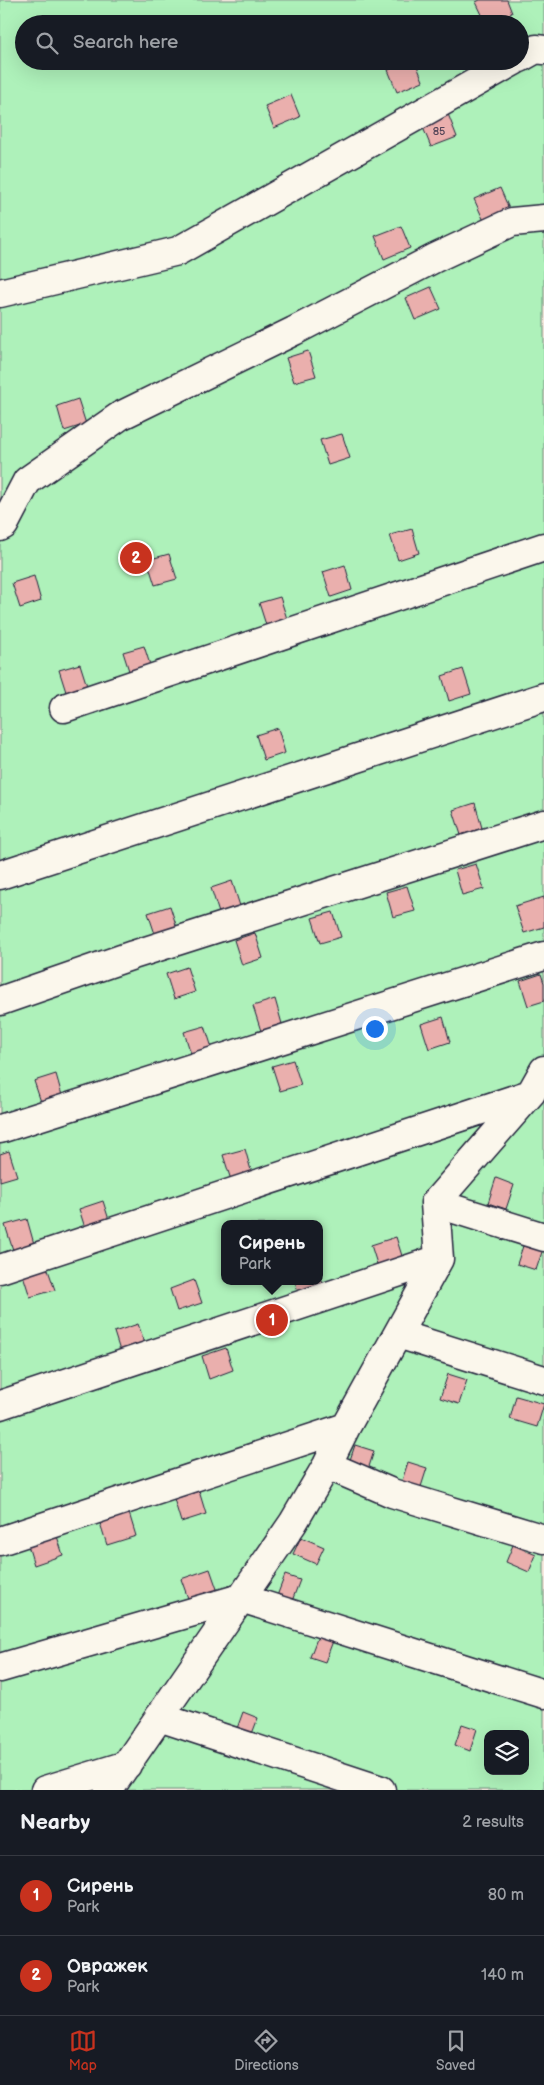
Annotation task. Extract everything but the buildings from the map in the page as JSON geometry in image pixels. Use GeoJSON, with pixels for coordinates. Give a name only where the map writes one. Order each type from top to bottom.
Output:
{"type":"FeatureCollection","features":[{"type":"Feature","properties":{"kind":"street"},"geometry":{"type":"LineString","coordinates":[[529,53],[536,49],[544,50]]}},
{"type":"Feature","properties":{"kind":"street"},"geometry":{"type":"LineString","coordinates":[[0,293],[178,252],[498,70]]}},
{"type":"Feature","properties":{"kind":"street"},"geometry":{"type":"LineString","coordinates":[[0,527],[4,525],[27,481],[120,416],[294,331],[434,258],[512,222],[544,219]]}},
{"type":"Feature","properties":{"kind":"street"},"geometry":{"type":"LineString","coordinates":[[64,708],[544,547]]}},
{"type":"Feature","properties":{"kind":"street"},"geometry":{"type":"LineString","coordinates":[[0,876],[544,697]]}},
{"type":"Feature","properties":{"kind":"street"},"geometry":{"type":"LineString","coordinates":[[0,1001],[134,955],[544,824]]}},
{"type":"Feature","properties":{"kind":"street"},"geometry":{"type":"LineString","coordinates":[[0,1129],[544,956]]}},
{"type":"Feature","properties":{"kind":"street"},"geometry":{"type":"LineString","coordinates":[[109,1790],[294,1523],[327,1465],[439,1259],[435,1203],[541,1076]]}},
{"type":"Feature","properties":{"kind":"street"},"geometry":{"type":"LineString","coordinates":[[0,1269],[541,1076]]}},
{"type":"Feature","properties":{"kind":"street"},"geometry":{"type":"LineString","coordinates":[[435,1203],[544,1237]]}},
{"type":"Feature","properties":{"kind":"street"},"geometry":{"type":"LineString","coordinates":[[0,1405],[439,1259]]}},
{"type":"Feature","properties":{"kind":"street"},"geometry":{"type":"LineString","coordinates":[[398,1334],[544,1380]]}},
{"type":"Feature","properties":{"kind":"street"},"geometry":{"type":"LineString","coordinates":[[0,1541],[346,1427]]}},
{"type":"Feature","properties":{"kind":"street"},"geometry":{"type":"LineString","coordinates":[[327,1465],[392,1493],[544,1540]]}},
{"type":"Feature","properties":{"kind":"street"},"geometry":{"type":"LineString","coordinates":[[0,1668],[241,1598],[544,1694]]}},
{"type":"Feature","properties":{"kind":"street"},"geometry":{"type":"LineString","coordinates":[[159,1717],[381,1790]]}},
{"type":"Feature","properties":{"kind":"street"},"geometry":{"type":"LineString","coordinates":[[45,1790],[127,1765]]}},
{"type":"Feature","properties":{"kind":"green space"},"geometry":{"type":"Polygon","coordinates":[[[0,0],[544,0],[544,1790],[0,1790],[0,0]]]}},
{"type":"Feature","properties":{"kind":"place","name":"Овражек"},"geometry":{"type":"Point","coordinates":[136,558]}},
{"type":"Feature","properties":{"kind":"place","name":"Сирень"},"geometry":{"type":"Point","coordinates":[272,1320]}}]}
